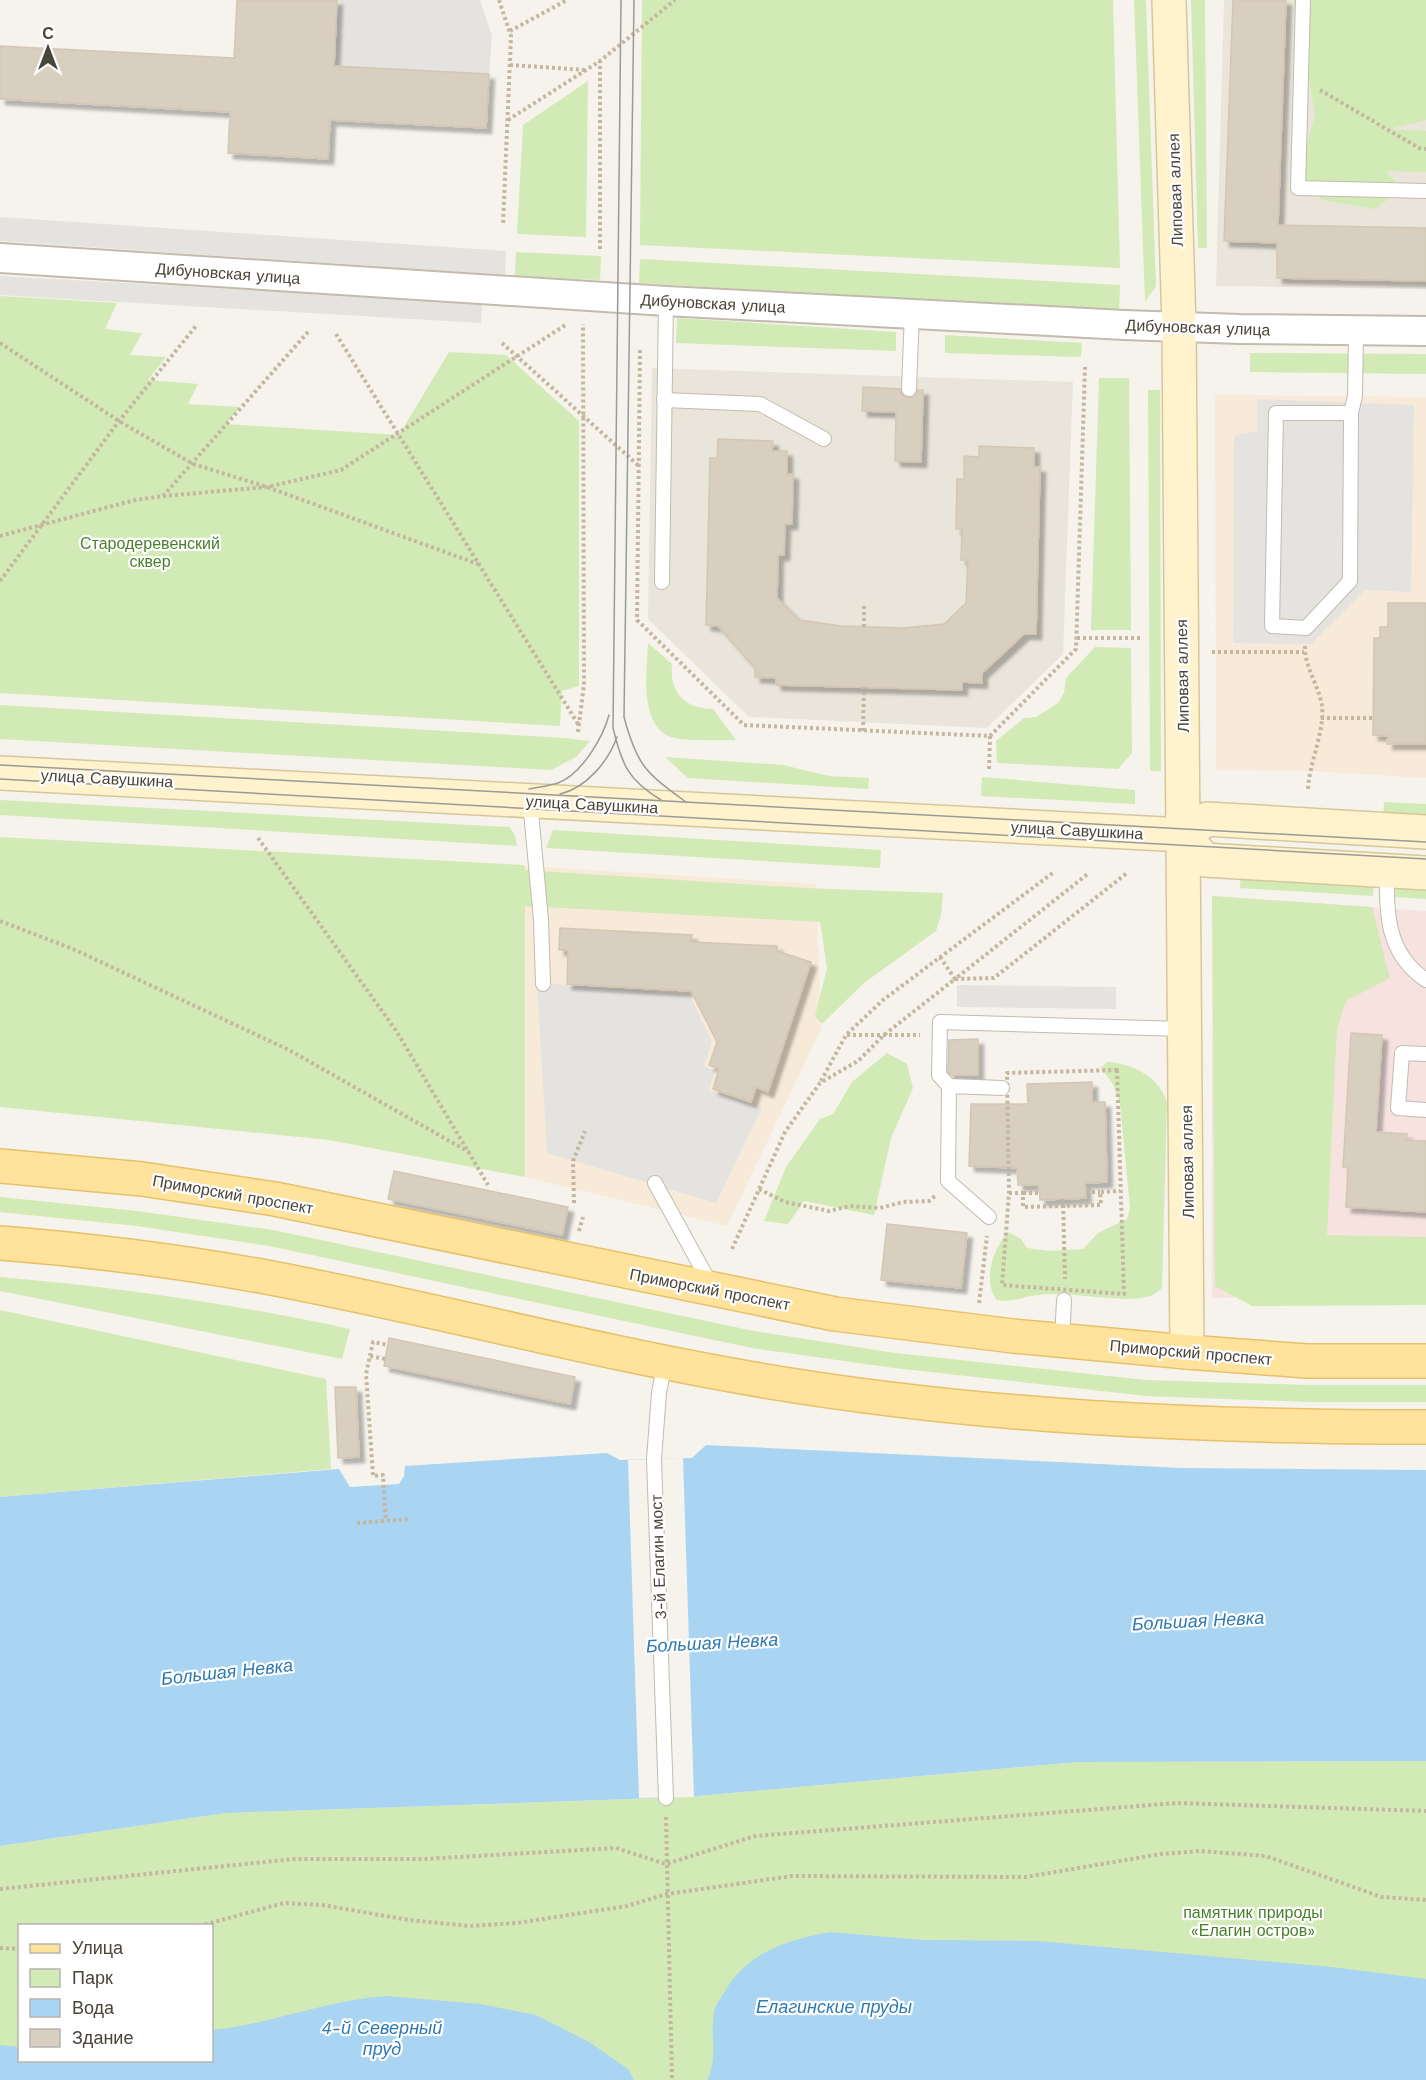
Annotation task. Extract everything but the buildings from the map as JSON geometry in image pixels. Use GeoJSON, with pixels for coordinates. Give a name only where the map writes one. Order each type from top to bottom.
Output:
{"type":"FeatureCollection","features":[{"type":"Feature","properties":{"kind":"main road","name":"Липовая аллея"},"geometry":{"type":"LineString","coordinates":[[1169,0],[1179,326],[1187,1352]]}},
{"type":"Feature","properties":{"kind":"main road","name":"улица Савушкина"},"geometry":{"type":"LineString","coordinates":[[0,773],[1184,835]]}},
{"type":"Feature","properties":{"kind":"main road"},"geometry":{"type":"LineString","coordinates":[[1426,832],[1207,819],[1184,835],[1205,860],[1426,873]]}},
{"type":"Feature","properties":{"kind":"main road","name":"Приморский проспект"},"geometry":{"type":"LineString","coordinates":[[0,1166],[142,1179],[275,1199],[836,1314],[1062,1341],[1187,1352],[1307,1361],[1426,1361]]}},
{"type":"Feature","properties":{"kind":"main road"},"geometry":{"type":"LineString","coordinates":[[0,1243],[135,1257],[263,1276],[665,1362],[887,1400],[1041,1414],[1284,1426],[1426,1427]]}},
{"type":"Feature","properties":{"kind":"street","name":"Дибуновская улица"},"geometry":{"type":"LineString","coordinates":[[0,258],[666,301],[1179,326],[1426,331]]}},
{"type":"Feature","properties":{"kind":"lane"},"geometry":{"type":"LineString","coordinates":[[1303,0],[1298,188],[1426,191]]}},
{"type":"Feature","properties":{"kind":"lane"},"geometry":{"type":"LineString","coordinates":[[662,582],[666,301]]}},
{"type":"Feature","properties":{"kind":"lane"},"geometry":{"type":"LineString","coordinates":[[909,389],[912,313]]}},
{"type":"Feature","properties":{"kind":"lane"},"geometry":{"type":"LineString","coordinates":[[1351,413],[1276,413],[1272,626],[1306,628],[1350,581],[1351,413],[1355,396],[1356,330]]}},
{"type":"Feature","properties":{"kind":"lane"},"geometry":{"type":"LineString","coordinates":[[664,400],[760,404],[824,439]]}},
{"type":"Feature","properties":{"kind":"lane"},"geometry":{"type":"LineString","coordinates":[[530,801],[541,921],[543,984]]}},
{"type":"Feature","properties":{"kind":"lane"},"geometry":{"type":"LineString","coordinates":[[1387,871],[1385,908],[1391,939],[1412,971],[1426,980]]}},
{"type":"Feature","properties":{"kind":"lane"},"geometry":{"type":"LineString","coordinates":[[989,1217],[948,1181],[949,1086],[939,1075],[940,1022],[1185,1029]]}},
{"type":"Feature","properties":{"kind":"lane"},"geometry":{"type":"LineString","coordinates":[[1426,1054],[1402,1053],[1398,1108],[1426,1110]]}},
{"type":"Feature","properties":{"kind":"lane"},"geometry":{"type":"LineString","coordinates":[[949,1086],[1002,1088]]}},
{"type":"Feature","properties":{"kind":"lane"},"geometry":{"type":"LineString","coordinates":[[655,1183],[714,1290]]}},
{"type":"Feature","properties":{"kind":"lane"},"geometry":{"type":"LineString","coordinates":[[1062,1341],[1065,1295]]}},
{"type":"Feature","properties":{"kind":"lane","name":"3-й Елагин мост"},"geometry":{"type":"LineString","coordinates":[[665,1362],[659,1393],[654,1459],[666,1798]]}},
{"type":"Feature","properties":{"kind":"path"},"geometry":{"type":"LineString","coordinates":[[499,0],[510,31],[503,224]]}},
{"type":"Feature","properties":{"kind":"path"},"geometry":{"type":"LineString","coordinates":[[510,31],[567,0]]}},
{"type":"Feature","properties":{"kind":"path"},"geometry":{"type":"LineString","coordinates":[[508,121],[600,61],[675,0]]}},
{"type":"Feature","properties":{"kind":"path"},"geometry":{"type":"LineString","coordinates":[[600,61],[600,249]]}},
{"type":"Feature","properties":{"kind":"path"},"geometry":{"type":"LineString","coordinates":[[510,65],[586,70]]}},
{"type":"Feature","properties":{"kind":"path"},"geometry":{"type":"LineString","coordinates":[[1301,78],[1419,148],[1426,149]]}},
{"type":"Feature","properties":{"kind":"path"},"geometry":{"type":"LineString","coordinates":[[0,536],[135,500],[267,487],[341,470],[399,435],[608,297]]}},
{"type":"Feature","properties":{"kind":"path"},"geometry":{"type":"LineString","coordinates":[[578,732],[584,685],[583,314]]}},
{"type":"Feature","properties":{"kind":"path"},"geometry":{"type":"LineString","coordinates":[[0,581],[119,421],[196,326]]}},
{"type":"Feature","properties":{"kind":"path"},"geometry":{"type":"LineString","coordinates":[[163,496],[308,332]]}},
{"type":"Feature","properties":{"kind":"path"},"geometry":{"type":"LineString","coordinates":[[336,334],[578,724]]}},
{"type":"Feature","properties":{"kind":"path"},"geometry":{"type":"LineString","coordinates":[[0,343],[119,421],[193,464],[267,487],[478,564]]}},
{"type":"Feature","properties":{"kind":"path"},"geometry":{"type":"LineString","coordinates":[[502,343],[583,419],[639,466]]}},
{"type":"Feature","properties":{"kind":"path"},"geometry":{"type":"LineString","coordinates":[[640,350],[637,620],[744,725],[990,736]]}},
{"type":"Feature","properties":{"kind":"path"},"geometry":{"type":"LineString","coordinates":[[989,769],[990,736],[1076,649],[1085,367]]}},
{"type":"Feature","properties":{"kind":"path"},"geometry":{"type":"LineString","coordinates":[[864,605],[864,627]]}},
{"type":"Feature","properties":{"kind":"path"},"geometry":{"type":"LineString","coordinates":[[1306,628],[1304,652],[1322,705],[1309,771],[1308,790]]}},
{"type":"Feature","properties":{"kind":"path"},"geometry":{"type":"LineString","coordinates":[[1077,638],[1141,639]]}},
{"type":"Feature","properties":{"kind":"path"},"geometry":{"type":"LineString","coordinates":[[1209,652],[1304,652]]}},
{"type":"Feature","properties":{"kind":"path"},"geometry":{"type":"LineString","coordinates":[[863,731],[864,687]]}},
{"type":"Feature","properties":{"kind":"path"},"geometry":{"type":"LineString","coordinates":[[1321,718],[1373,718]]}},
{"type":"Feature","properties":{"kind":"path"},"geometry":{"type":"LineString","coordinates":[[258,838],[397,1032],[488,1185]]}},
{"type":"Feature","properties":{"kind":"path"},"geometry":{"type":"LineString","coordinates":[[732,1249],[785,1132],[820,1083],[846,1035],[883,1000],[1054,872]]}},
{"type":"Feature","properties":{"kind":"path"},"geometry":{"type":"LineString","coordinates":[[820,1083],[858,1060],[885,1035],[1089,873]]}},
{"type":"Feature","properties":{"kind":"path"},"geometry":{"type":"LineString","coordinates":[[955,979],[994,978],[1127,873]]}},
{"type":"Feature","properties":{"kind":"path"},"geometry":{"type":"LineString","coordinates":[[0,921],[84,954],[289,1050],[469,1152]]}},
{"type":"Feature","properties":{"kind":"path"},"geometry":{"type":"LineString","coordinates":[[940,957],[955,979]]}},
{"type":"Feature","properties":{"kind":"path"},"geometry":{"type":"LineString","coordinates":[[846,1035],[939,1035]]}},
{"type":"Feature","properties":{"kind":"path"},"geometry":{"type":"LineString","coordinates":[[1117,1070],[1124,1294],[1065,1295],[1002,1285],[1009,1193],[1007,1073],[1117,1070]]}},
{"type":"Feature","properties":{"kind":"path"},"geometry":{"type":"LineString","coordinates":[[574,1203],[573,1161],[585,1131]]}},
{"type":"Feature","properties":{"kind":"path"},"geometry":{"type":"LineString","coordinates":[[759,1189],[785,1203],[829,1211],[850,1206],[880,1208],[891,1203],[935,1198]]}},
{"type":"Feature","properties":{"kind":"path"},"geometry":{"type":"LineString","coordinates":[[1086,1192],[1120,1191]]}},
{"type":"Feature","properties":{"kind":"path"},"geometry":{"type":"LineString","coordinates":[[1023,1193],[1023,1207],[1101,1205],[1100,1192]]}},
{"type":"Feature","properties":{"kind":"path"},"geometry":{"type":"LineString","coordinates":[[1009,1193],[1040,1193]]}},
{"type":"Feature","properties":{"kind":"path"},"geometry":{"type":"LineString","coordinates":[[1063,1199],[1065,1295]]}},
{"type":"Feature","properties":{"kind":"path"},"geometry":{"type":"LineString","coordinates":[[979,1306],[989,1217]]}},
{"type":"Feature","properties":{"kind":"path"},"geometry":{"type":"LineString","coordinates":[[386,1521],[383,1475],[373,1476],[366,1374],[373,1342],[388,1345]]}},
{"type":"Feature","properties":{"kind":"path"},"geometry":{"type":"LineString","coordinates":[[370,1356],[385,1359]]}},
{"type":"Feature","properties":{"kind":"path"},"geometry":{"type":"LineString","coordinates":[[357,1522],[411,1519]]}},
{"type":"Feature","properties":{"kind":"path"},"geometry":{"type":"LineString","coordinates":[[666,1798],[672,2080]]}},
{"type":"Feature","properties":{"kind":"path"},"geometry":{"type":"LineString","coordinates":[[0,1889],[294,1859],[424,1859],[616,1848],[666,1864],[755,1836],[1178,1803],[1426,1811]]}},
{"type":"Feature","properties":{"kind":"path"},"geometry":{"type":"LineString","coordinates":[[206,1924],[284,1903],[322,1905],[408,1920],[470,1926],[517,1923],[627,1906],[667,1894],[792,1876],[1026,1877],[1161,1854],[1200,1851],[1266,1856],[1382,1897],[1426,1900]]}},
{"type":"Feature","properties":{"kind":"path"},"geometry":{"type":"LineString","coordinates":[[0,1948],[18,1948]]}},
{"type":"Feature","properties":{"kind":"shaded area"},"geometry":{"type":"Polygon","coordinates":[[[337,0],[480,0],[492,36],[489,74],[334,66],[337,0]]]}},
{"type":"Feature","properties":{"kind":"shaded area"},"geometry":{"type":"Polygon","coordinates":[[[1224,0],[1426,0],[1426,289],[1216,286],[1224,0]]]}},
{"type":"Feature","properties":{"kind":"shaded area"},"geometry":{"type":"Polygon","coordinates":[[[0,217],[506,251],[505,275],[0,241],[0,217]]]}},
{"type":"Feature","properties":{"kind":"shaded area"},"geometry":{"type":"Polygon","coordinates":[[[0,276],[482,303],[481,323],[0,295],[0,276]]]}},
{"type":"Feature","properties":{"kind":"shaded area"},"geometry":{"type":"Polygon","coordinates":[[[652,368],[1073,382],[1063,654],[987,728],[749,717],[648,619],[652,368]]]}},
{"type":"Feature","properties":{"kind":"shaded area"},"geometry":{"type":"Polygon","coordinates":[[[1215,395],[1426,397],[1426,778],[1309,771],[1216,770],[1215,395]]]}},
{"type":"Feature","properties":{"kind":"shaded area"},"geometry":{"type":"Polygon","coordinates":[[[1257,399],[1414,405],[1411,592],[1365,590],[1311,644],[1233,643],[1234,436],[1257,431],[1257,399]]]}},
{"type":"Feature","properties":{"kind":"shaded area"},"geometry":{"type":"Polygon","coordinates":[[[524,866],[816,884],[821,1029],[727,1226],[525,1177],[524,866]]]}},
{"type":"Feature","properties":{"kind":"shaded area"},"geometry":{"type":"Polygon","coordinates":[[[1212,896],[1426,911],[1426,1294],[1212,1298],[1212,896]]]}},
{"type":"Feature","properties":{"kind":"shaded area"},"geometry":{"type":"Polygon","coordinates":[[[537,983],[689,994],[712,1042],[704,1066],[715,1071],[709,1090],[762,1108],[716,1203],[547,1153],[537,983]]]}},
{"type":"Feature","properties":{"kind":"shaded area"},"geometry":{"type":"Polygon","coordinates":[[[957,985],[1116,987],[1116,1009],[957,1007],[957,985]]]}},
{"type":"Feature","properties":{"kind":"green space"},"geometry":{"type":"Polygon","coordinates":[[[642,0],[1113,0],[1120,268],[640,245],[642,0]]]}},
{"type":"Feature","properties":{"kind":"green space"},"geometry":{"type":"Polygon","coordinates":[[[1134,0],[1146,0],[1156,286],[1145,302],[1134,0]]]}},
{"type":"Feature","properties":{"kind":"green space"},"geometry":{"type":"Polygon","coordinates":[[[1191,0],[1205,0],[1207,248],[1198,248],[1191,0]]]}},
{"type":"Feature","properties":{"kind":"green space"},"geometry":{"type":"Polygon","coordinates":[[[1294,0],[1426,0],[1426,120],[1389,129],[1426,131],[1426,172],[1386,171],[1395,181],[1392,196],[1375,209],[1323,200],[1307,184],[1305,152],[1315,114],[1304,51],[1297,32],[1294,0]]]}},
{"type":"Feature","properties":{"kind":"green space"},"geometry":{"type":"Polygon","coordinates":[[[588,81],[586,237],[517,234],[523,125],[588,81]]]}},
{"type":"Feature","properties":{"kind":"green space"},"geometry":{"type":"Polygon","coordinates":[[[516,252],[601,256],[600,280],[515,276],[516,252]]]}},
{"type":"Feature","properties":{"kind":"green space"},"geometry":{"type":"Polygon","coordinates":[[[640,259],[1120,285],[1119,312],[639,283],[640,259]]]}},
{"type":"Feature","properties":{"kind":"green space","name":"Стародеревенский сквер"},"geometry":{"type":"Polygon","coordinates":[[[0,296],[117,303],[105,329],[142,333],[130,355],[166,357],[148,380],[198,384],[188,404],[240,407],[226,424],[399,435],[449,352],[506,355],[579,421],[579,686],[562,691],[560,726],[0,693],[0,296]]]}},
{"type":"Feature","properties":{"kind":"green space"},"geometry":{"type":"Polygon","coordinates":[[[677,318],[896,332],[896,351],[676,343],[677,318]]]}},
{"type":"Feature","properties":{"kind":"green space"},"geometry":{"type":"Polygon","coordinates":[[[945,335],[1082,343],[1081,357],[945,353],[945,335]]]}},
{"type":"Feature","properties":{"kind":"green space"},"geometry":{"type":"Polygon","coordinates":[[[1250,353],[1426,354],[1426,374],[1250,372],[1250,353]]]}},
{"type":"Feature","properties":{"kind":"green space"},"geometry":{"type":"Polygon","coordinates":[[[1099,378],[1129,378],[1131,630],[1091,630],[1099,378]]]}},
{"type":"Feature","properties":{"kind":"green space"},"geometry":{"type":"Polygon","coordinates":[[[1148,390],[1160,390],[1161,771],[1150,771],[1148,390]]]}},
{"type":"Feature","properties":{"kind":"green space"},"geometry":{"type":"Polygon","coordinates":[[[648,643],[672,664],[673,683],[681,697],[694,706],[713,709],[736,740],[680,739],[666,735],[657,726],[651,714],[646,685],[648,643]]]}},
{"type":"Feature","properties":{"kind":"green space"},"geometry":{"type":"Polygon","coordinates":[[[1095,647],[1131,648],[1132,753],[1118,769],[997,763],[996,741],[1024,718],[1036,717],[1058,703],[1064,693],[1066,678],[1095,647]]]}},
{"type":"Feature","properties":{"kind":"green space"},"geometry":{"type":"Polygon","coordinates":[[[0,705],[590,741],[576,757],[551,770],[0,739],[0,705]]]}},
{"type":"Feature","properties":{"kind":"green space"},"geometry":{"type":"Polygon","coordinates":[[[665,757],[783,765],[829,776],[869,778],[868,789],[688,778],[665,757]]]}},
{"type":"Feature","properties":{"kind":"green space"},"geometry":{"type":"Polygon","coordinates":[[[982,777],[1135,790],[1135,804],[981,796],[982,777]]]}},
{"type":"Feature","properties":{"kind":"green space"},"geometry":{"type":"Polygon","coordinates":[[[0,800],[509,827],[515,835],[517,846],[0,815],[0,800]]]}},
{"type":"Feature","properties":{"kind":"green space"},"geometry":{"type":"Polygon","coordinates":[[[1384,802],[1426,804],[1426,822],[1383,819],[1384,802]]]}},
{"type":"Feature","properties":{"kind":"green space"},"geometry":{"type":"Polygon","coordinates":[[[553,830],[881,850],[880,868],[546,848],[553,830]]]}},
{"type":"Feature","properties":{"kind":"green space"},"geometry":{"type":"Polygon","coordinates":[[[0,837],[524,865],[525,870],[804,888],[943,893],[941,915],[936,931],[864,983],[822,1024],[815,1016],[827,968],[820,922],[525,906],[525,1177],[329,1140],[0,1107],[0,837]]]}},
{"type":"Feature","properties":{"kind":"green space"},"geometry":{"type":"Polygon","coordinates":[[[1241,872],[1374,880],[1373,896],[1240,888],[1241,872]]]}},
{"type":"Feature","properties":{"kind":"green space"},"geometry":{"type":"Polygon","coordinates":[[[1396,881],[1426,882],[1426,899],[1395,897],[1396,881]]]}},
{"type":"Feature","properties":{"kind":"green space"},"geometry":{"type":"Polygon","coordinates":[[[1212,896],[1372,907],[1390,978],[1346,1001],[1337,1028],[1327,1235],[1426,1237],[1426,1305],[1252,1306],[1215,1286],[1212,896]]]}},
{"type":"Feature","properties":{"kind":"green space"},"geometry":{"type":"Polygon","coordinates":[[[887,1053],[907,1064],[913,1088],[891,1138],[874,1215],[804,1201],[788,1224],[764,1221],[786,1167],[820,1119],[833,1114],[852,1082],[887,1053]]]}},
{"type":"Feature","properties":{"kind":"green space"},"geometry":{"type":"Polygon","coordinates":[[[1107,1062],[1126,1065],[1144,1073],[1158,1086],[1167,1103],[1162,1288],[1150,1296],[1129,1299],[1051,1294],[1008,1301],[997,1300],[990,1284],[991,1265],[998,1247],[1008,1232],[1021,1239],[1027,1248],[1049,1251],[1083,1249],[1098,1233],[1127,1219],[1130,1208],[1120,1103],[1113,1084],[1101,1068],[1107,1062]]]}},
{"type":"Feature","properties":{"kind":"green space"},"geometry":{"type":"Polygon","coordinates":[[[0,1197],[137,1211],[273,1230],[754,1331],[895,1353],[1146,1380],[1307,1385],[1426,1385],[1426,1402],[1308,1402],[1146,1396],[894,1368],[752,1348],[269,1246],[137,1226],[0,1212],[0,1197]]]}},
{"type":"Feature","properties":{"kind":"green space"},"geometry":{"type":"Polygon","coordinates":[[[0,1277],[176,1297],[350,1329],[342,1359],[0,1291],[0,1277]]]}},
{"type":"Feature","properties":{"kind":"green space"},"geometry":{"type":"Polygon","coordinates":[[[0,1310],[326,1379],[331,1469],[0,1497],[0,1310]]]}},
{"type":"Feature","properties":{"kind":"green space","name":"памятник природы «Елагин остров»"},"geometry":{"type":"Polygon","coordinates":[[[1426,1761],[1426,2080],[0,2080],[0,1846],[226,1813],[687,1797],[1078,1762],[1426,1761]]]}},
{"type":"Feature","properties":{"kind":"water","name":"Большая Невка"},"geometry":{"type":"Polygon","coordinates":[[[706,1445],[1182,1468],[1426,1470],[1426,1761],[1078,1762],[687,1797],[226,1813],[0,1846],[0,1497],[339,1469],[350,1487],[399,1484],[404,1476],[405,1466],[607,1453],[620,1460],[692,1458],[706,1445]]]}},
{"type":"Feature","properties":{"kind":"water","name":"Елагинские пруды"},"geometry":{"type":"Polygon","coordinates":[[[830,1932],[922,1940],[1038,1941],[1332,1967],[1426,1979],[1426,2080],[707,2080],[712,2064],[715,2009],[734,1978],[745,1966],[770,1950],[799,1939],[830,1932]]]}},
{"type":"Feature","properties":{"kind":"water","name":"4-й Северный пруд"},"geometry":{"type":"Polygon","coordinates":[[[386,1996],[480,2004],[536,2015],[589,2042],[628,2069],[634,2080],[0,2080],[0,2045],[18,2047],[18,2062],[213,2062],[213,2030],[256,2023],[364,1998],[386,1996]]]}},
{"type":"Feature","properties":{"kind":"pier"},"geometry":{"type":"Polygon","coordinates":[[[683,1458],[694,1797],[639,1798],[628,1460],[683,1458]]]}},
{"type":"Feature","properties":{"kind":"tram line"},"geometry":{"type":"LineString","coordinates":[[621,0],[613,728],[623,762],[628,770],[641,786],[661,800]]}},
{"type":"Feature","properties":{"kind":"tram line"},"geometry":{"type":"LineString","coordinates":[[634,0],[624,717],[634,747],[645,767],[686,802]]}},
{"type":"Feature","properties":{"kind":"tram line"},"geometry":{"type":"LineString","coordinates":[[529,789],[558,783],[575,772],[597,744],[609,715]]}},
{"type":"Feature","properties":{"kind":"tram line"},"geometry":{"type":"LineString","coordinates":[[560,794],[579,786],[595,773],[608,756],[617,737]]}},
{"type":"Feature","properties":{"kind":"tram line"},"geometry":{"type":"LineString","coordinates":[[0,765],[1426,842]]}},
{"type":"Feature","properties":{"kind":"tram line"},"geometry":{"type":"LineString","coordinates":[[0,779],[1426,859]]}}]}
